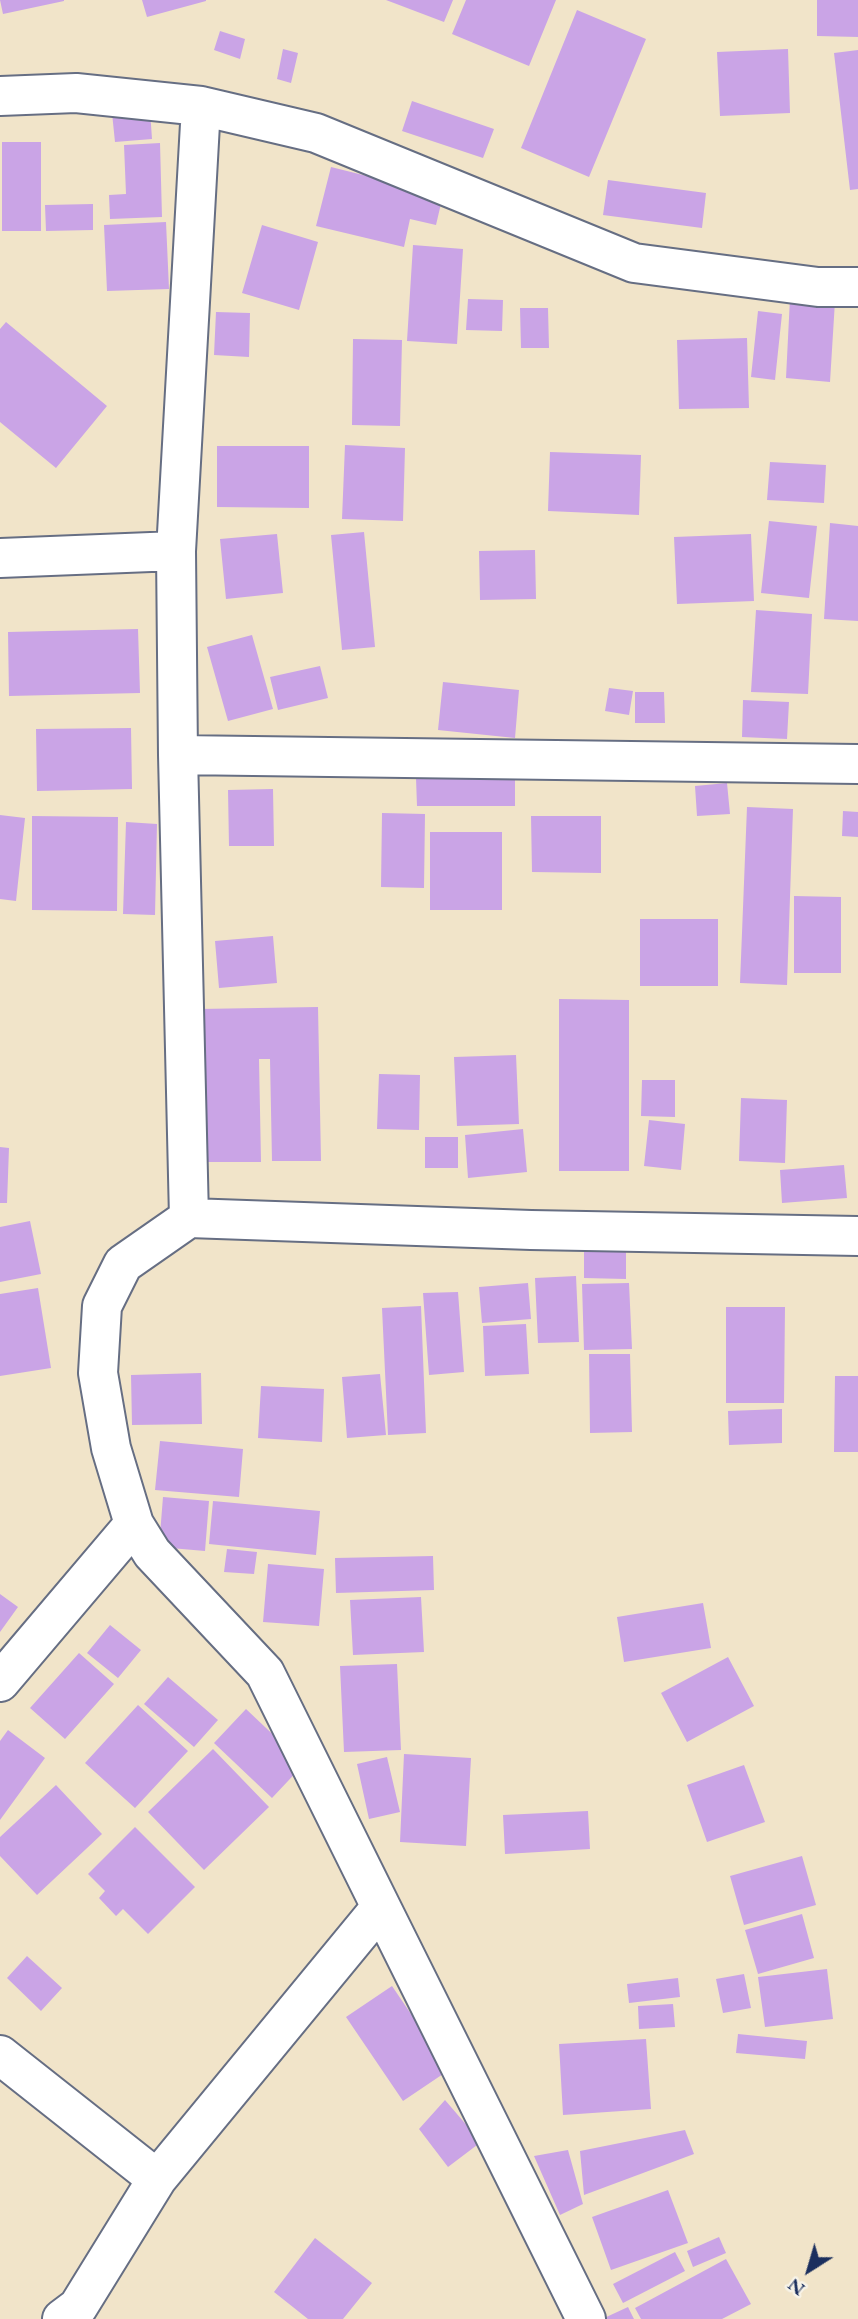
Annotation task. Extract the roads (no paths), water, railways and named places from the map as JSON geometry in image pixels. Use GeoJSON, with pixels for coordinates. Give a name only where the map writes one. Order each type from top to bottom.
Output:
{"type":"FeatureCollection","features":[{"type":"Feature","properties":{"kind":"street"},"geometry":{"type":"LineString","coordinates":[[0,96],[76,93],[201,106],[316,133],[634,263],[818,287],[858,287]]}},
{"type":"Feature","properties":{"kind":"street"},"geometry":{"type":"LineString","coordinates":[[189,1218],[176,551],[201,106]]}},
{"type":"Feature","properties":{"kind":"street"},"geometry":{"type":"LineString","coordinates":[[0,558],[176,551]]}},
{"type":"Feature","properties":{"kind":"street"},"geometry":{"type":"LineString","coordinates":[[178,755],[858,764]]}},
{"type":"Feature","properties":{"kind":"street"},"geometry":{"type":"LineString","coordinates":[[586,2319],[265,1673],[152,1553],[134,1524],[111,1448],[98,1373],[102,1306],[123,1264],[189,1218],[531,1230],[858,1236]]}},
{"type":"Feature","properties":{"kind":"street"},"geometry":{"type":"LineString","coordinates":[[0,1682],[134,1524]]}},
{"type":"Feature","properties":{"kind":"street"},"geometry":{"type":"LineString","coordinates":[[62,2319],[78,2307],[157,2179],[381,1907]]}},
{"type":"Feature","properties":{"kind":"street"},"geometry":{"type":"LineString","coordinates":[[0,2055],[157,2179]]}}]}
